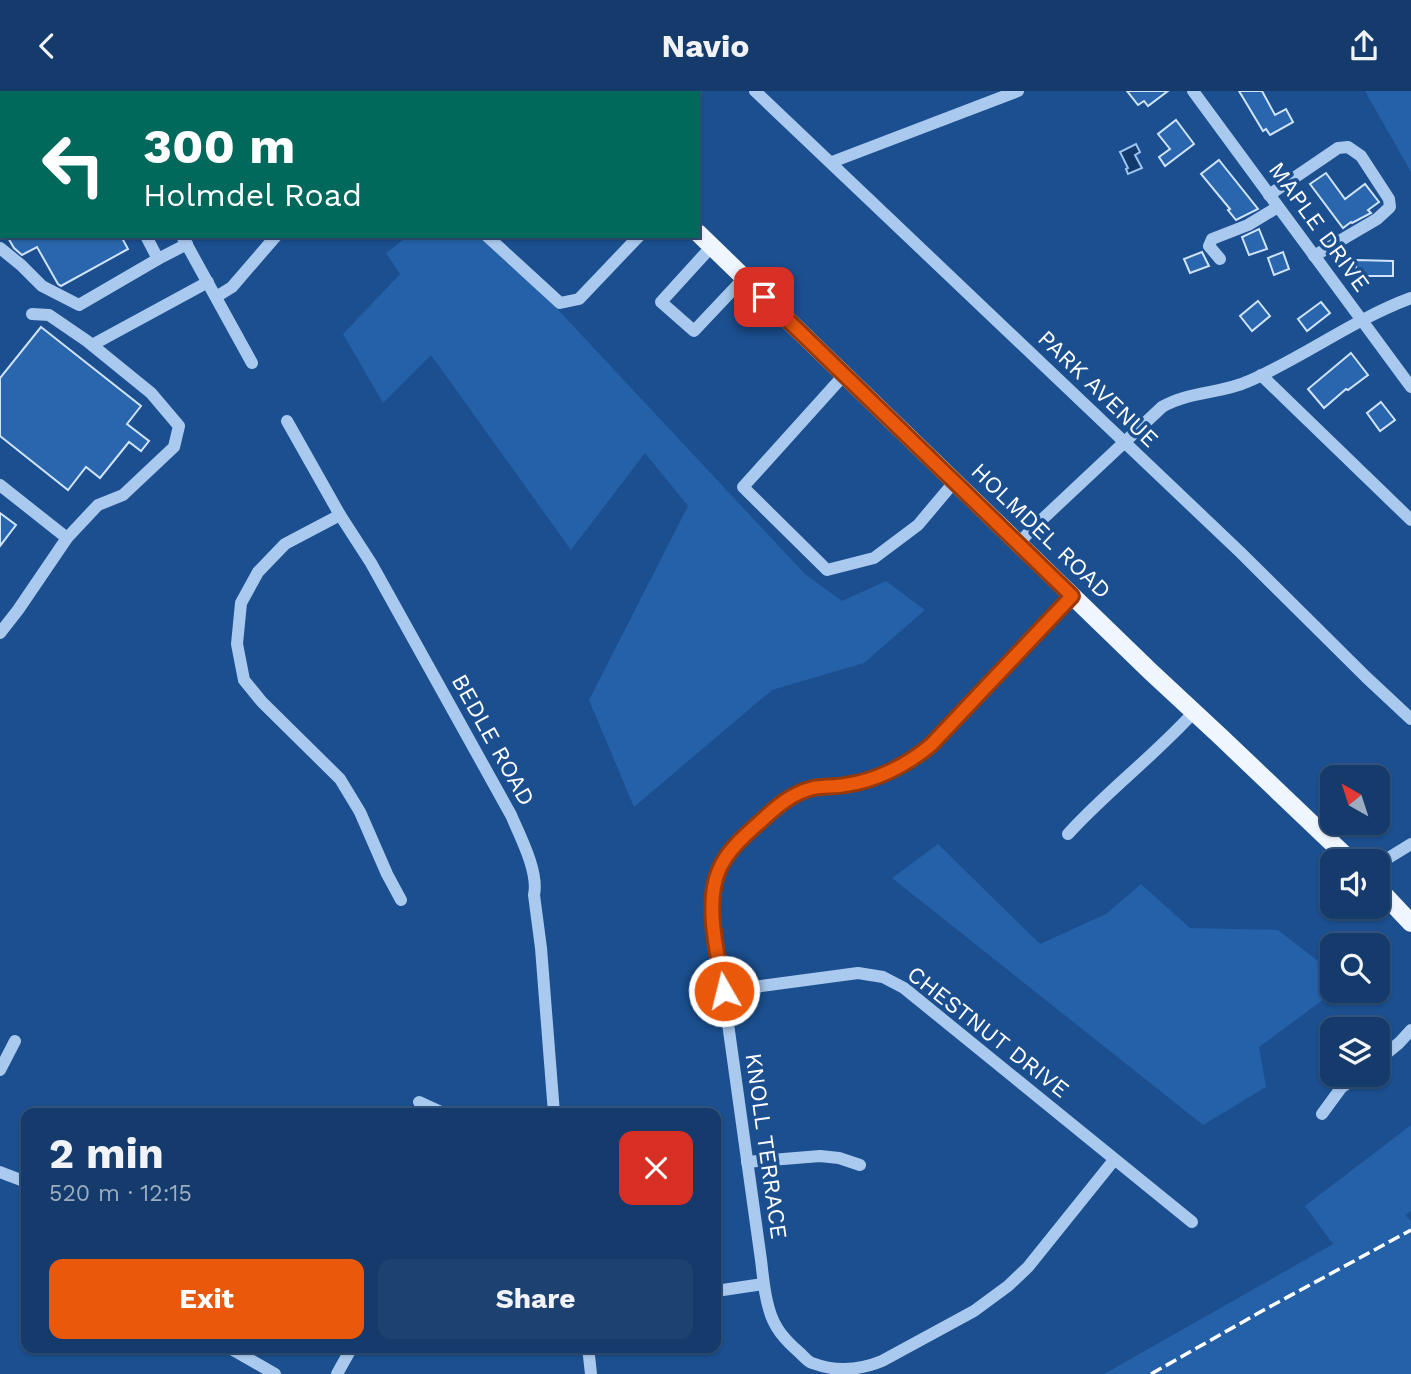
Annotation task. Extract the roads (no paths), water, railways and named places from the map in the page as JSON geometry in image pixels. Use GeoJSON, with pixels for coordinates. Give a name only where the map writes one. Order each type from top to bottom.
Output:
{"type":"FeatureCollection","features":[{"type":"Feature","properties":{"kind":"main road","name":"HOLMDEL ROAD"},"geometry":{"type":"LineString","coordinates":[[700,235],[1192,712],[1338,849]]}},
{"type":"Feature","properties":{"kind":"main road"},"geometry":{"type":"LineString","coordinates":[[1390,901],[1411,923]]}},
{"type":"Feature","properties":{"kind":"street","name":"PARK AVENUE"},"geometry":{"type":"LineString","coordinates":[[755,91],[1240,552],[1411,719]]}},
{"type":"Feature","properties":{"kind":"street"},"geometry":{"type":"LineString","coordinates":[[832,162],[1018,91]]}},
{"type":"Feature","properties":{"kind":"street","name":"MAPLE DRIVE"},"geometry":{"type":"LineString","coordinates":[[1193,91],[1411,387]]}},
{"type":"Feature","properties":{"kind":"street"},"geometry":{"type":"LineString","coordinates":[[1269,195],[1338,148],[1348,147],[1361,156],[1389,199],[1390,207],[1377,219],[1314,256]]}},
{"type":"Feature","properties":{"kind":"street"},"geometry":{"type":"LineString","coordinates":[[1220,259],[1209,246],[1212,239],[1248,225],[1278,207]]}},
{"type":"Feature","properties":{"kind":"street"},"geometry":{"type":"LineString","coordinates":[[147,238],[158,259]]}},
{"type":"Feature","properties":{"kind":"street"},"geometry":{"type":"LineString","coordinates":[[216,297],[232,286],[274,238]]}},
{"type":"Feature","properties":{"kind":"street"},"geometry":{"type":"LineString","coordinates":[[492,238],[560,303],[579,299],[637,238]]}},
{"type":"Feature","properties":{"kind":"street"},"geometry":{"type":"LineString","coordinates":[[0,248],[42,286],[79,305],[158,259],[184,240],[252,363]]}},
{"type":"Feature","properties":{"kind":"street"},"geometry":{"type":"LineString","coordinates":[[712,246],[662,302],[694,331],[744,278]]}},
{"type":"Feature","properties":{"kind":"street"},"geometry":{"type":"LineString","coordinates":[[92,345],[208,282]]}},
{"type":"Feature","properties":{"kind":"street"},"geometry":{"type":"LineString","coordinates":[[1019,543],[1154,412],[1170,402],[1188,396],[1248,382],[1411,298]]}},
{"type":"Feature","properties":{"kind":"street"},"geometry":{"type":"LineString","coordinates":[[0,633],[67,538],[98,505],[123,495],[174,447],[179,426],[151,393],[92,345],[49,315],[32,314]]}},
{"type":"Feature","properties":{"kind":"street"},"geometry":{"type":"LineString","coordinates":[[845,375],[743,487],[827,570],[874,558],[918,525],[955,481]]}},
{"type":"Feature","properties":{"kind":"street"},"geometry":{"type":"LineString","coordinates":[[1261,375],[1411,520]]}},
{"type":"Feature","properties":{"kind":"street","name":"BEDLE ROAD"},"geometry":{"type":"LineString","coordinates":[[287,421],[340,515],[371,563],[511,815],[525,846],[536,887],[534,895],[541,948],[554,1108]]}},
{"type":"Feature","properties":{"kind":"street"},"geometry":{"type":"LineString","coordinates":[[0,485],[67,538]]}},
{"type":"Feature","properties":{"kind":"street"},"geometry":{"type":"LineString","coordinates":[[340,515],[285,544],[258,572],[241,603],[237,643],[244,680],[262,702],[340,779],[360,812],[401,900]]}},
{"type":"Feature","properties":{"kind":"street","name":"KNOLL TERRACE"},"geometry":{"type":"LineString","coordinates":[[1072,596],[920,754],[867,780],[815,788],[793,796],[773,810],[735,846],[719,870],[712,898],[713,916],[763,1284],[776,1328],[808,1368],[865,1367],[883,1361],[989,1301],[1028,1267],[1114,1160]]}},
{"type":"Feature","properties":{"kind":"street"},"geometry":{"type":"LineString","coordinates":[[1068,834],[1192,712]]}},
{"type":"Feature","properties":{"kind":"street"},"geometry":{"type":"LineString","coordinates":[[1390,857],[1411,844]]}},
{"type":"Feature","properties":{"kind":"street","name":"CHESTNUT DRIVE"},"geometry":{"type":"LineString","coordinates":[[724,991],[848,973],[874,974],[894,982],[1192,1222]]}},
{"type":"Feature","properties":{"kind":"street"},"geometry":{"type":"LineString","coordinates":[[1390,1050],[1411,1030]]}},
{"type":"Feature","properties":{"kind":"street"},"geometry":{"type":"LineString","coordinates":[[0,1070],[15,1041]]}},
{"type":"Feature","properties":{"kind":"street"},"geometry":{"type":"LineString","coordinates":[[1322,1114],[1342,1087]]}},
{"type":"Feature","properties":{"kind":"street"},"geometry":{"type":"LineString","coordinates":[[419,1102],[432,1108]]}},
{"type":"Feature","properties":{"kind":"street"},"geometry":{"type":"LineString","coordinates":[[747,1162],[820,1156],[839,1158],[860,1165]]}},
{"type":"Feature","properties":{"kind":"street"},"geometry":{"type":"LineString","coordinates":[[0,1172],[21,1180]]}},
{"type":"Feature","properties":{"kind":"street"},"geometry":{"type":"LineString","coordinates":[[721,1290],[763,1284]]}},
{"type":"Feature","properties":{"kind":"street"},"geometry":{"type":"LineString","coordinates":[[238,1353],[275,1374]]}},
{"type":"Feature","properties":{"kind":"street"},"geometry":{"type":"LineString","coordinates":[[337,1374],[349,1353]]}},
{"type":"Feature","properties":{"kind":"street"},"geometry":{"type":"LineString","coordinates":[[589,1353],[591,1374]]}},
{"type":"Feature","properties":{"kind":"railway"},"geometry":{"type":"LineString","coordinates":[[1151,1374],[1411,1230]]}}]}
